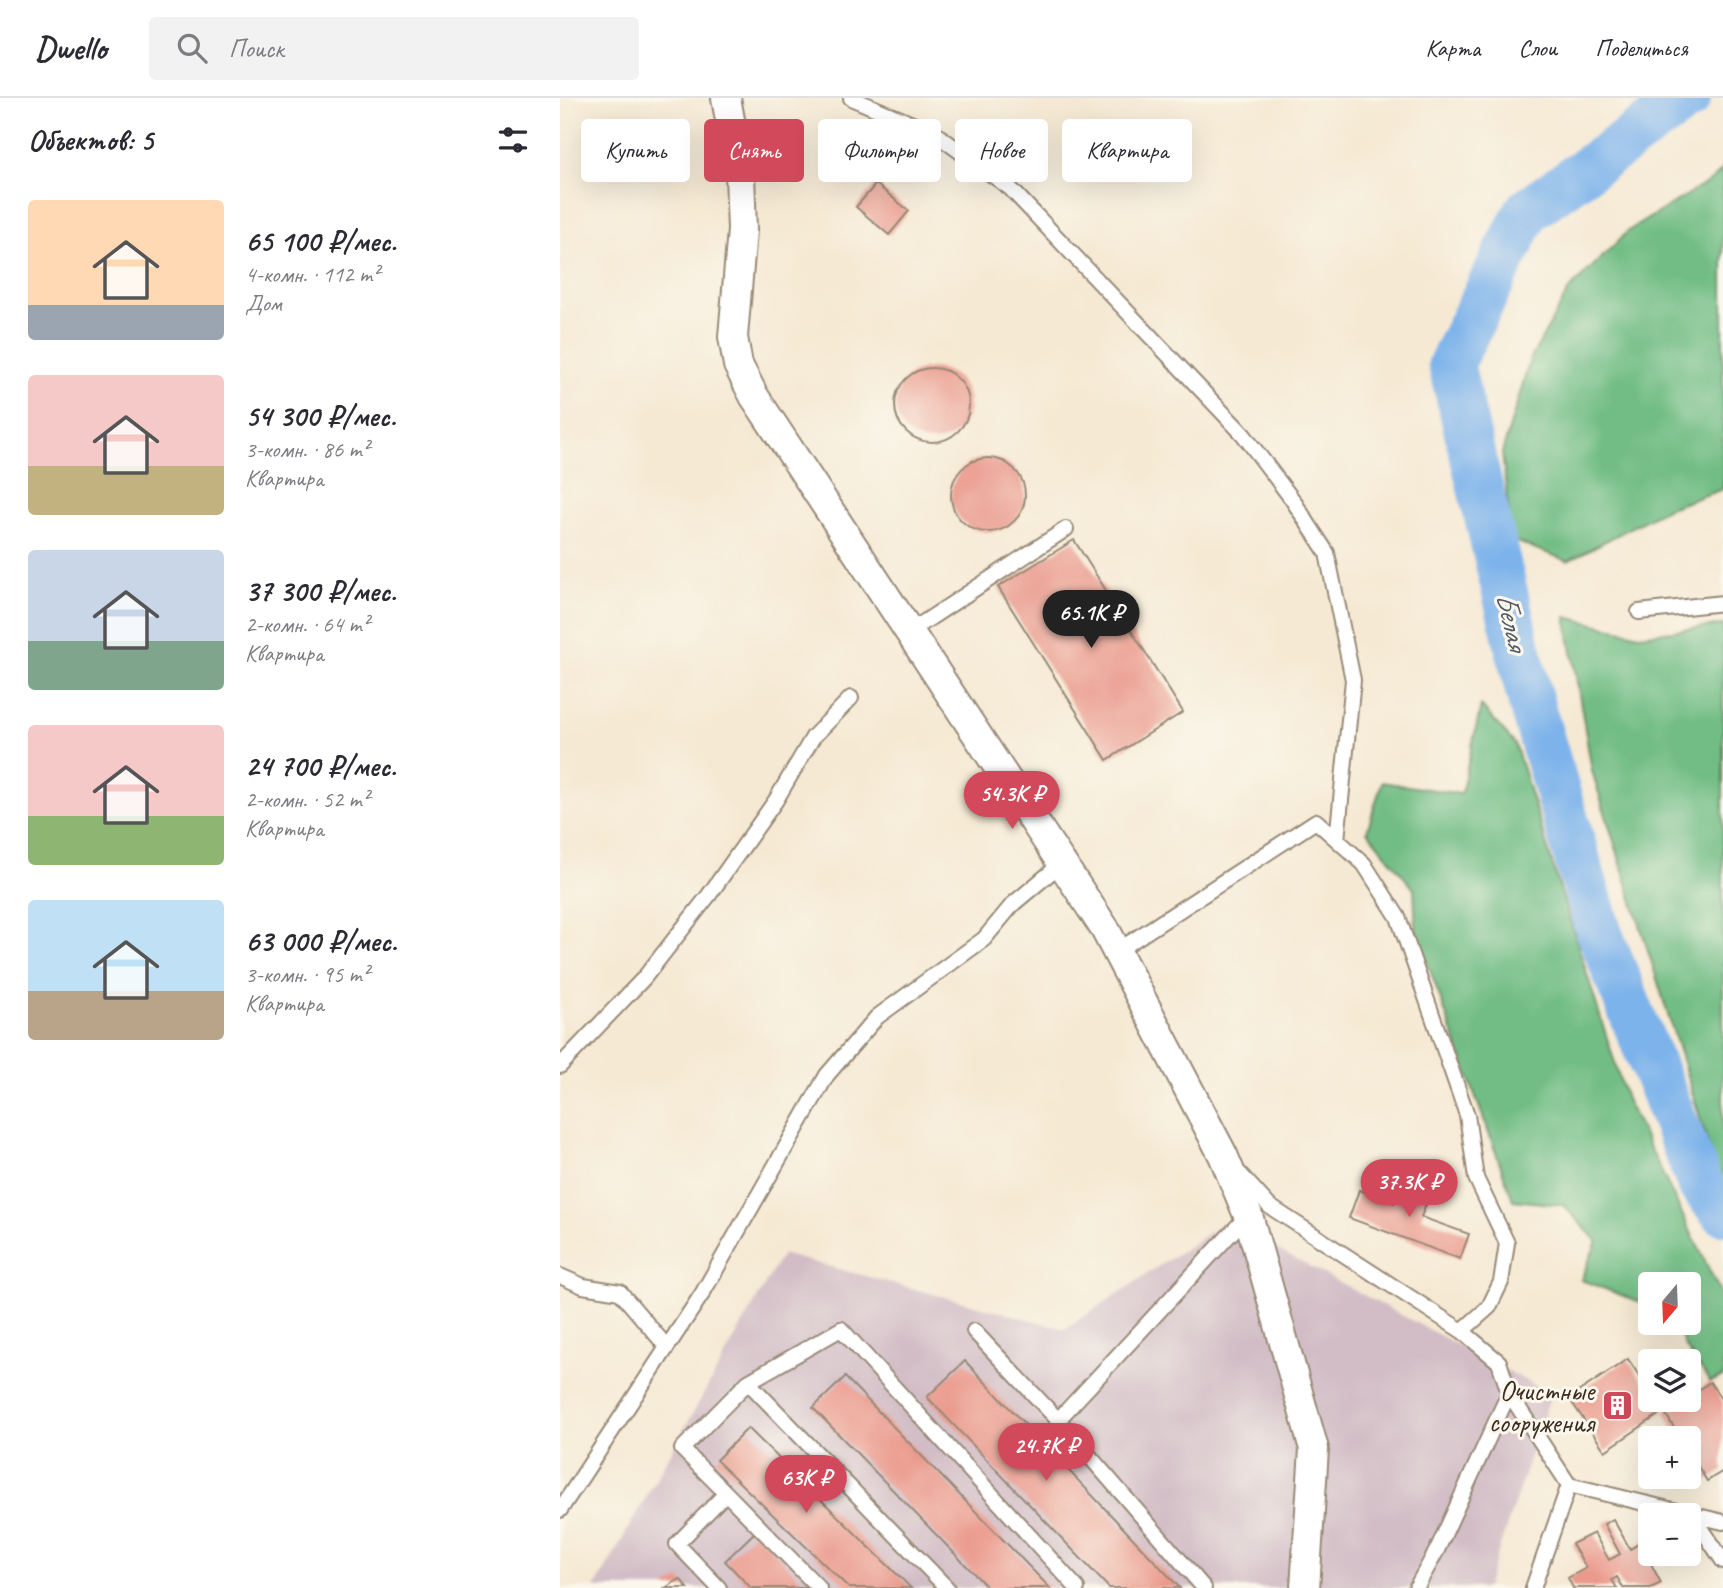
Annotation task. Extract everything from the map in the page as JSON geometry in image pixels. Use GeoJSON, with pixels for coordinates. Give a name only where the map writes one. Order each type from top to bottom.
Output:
{"type":"FeatureCollection","features":[{"type":"Feature","properties":{"kind":"street"},"geometry":{"type":"LineString","coordinates":[[726,98],[740,174],[742,230],[733,337],[738,365],[754,396],[1062,863],[1117,951],[1223,1155],[1248,1215],[1314,1449],[1306,1588]]}},
{"type":"Feature","properties":{"kind":"lane"},"geometry":{"type":"LineString","coordinates":[[852,98],[936,134],[1010,188],[1243,433],[1292,499],[1327,553],[1353,680],[1337,841]]}},
{"type":"Feature","properties":{"kind":"lane"},"geometry":{"type":"LineString","coordinates":[[909,632],[1066,529]]}},
{"type":"Feature","properties":{"kind":"lane"},"geometry":{"type":"LineString","coordinates":[[1639,612],[1723,603]]}},
{"type":"Feature","properties":{"kind":"lane"},"geometry":{"type":"LineString","coordinates":[[560,1066],[644,978],[709,895],[776,800],[813,737],[850,698]]}},
{"type":"Feature","properties":{"kind":"lane"},"geometry":{"type":"LineString","coordinates":[[1117,951],[1316,821],[1364,864],[1398,917],[1467,1115],[1476,1178],[1507,1243],[1501,1282],[1489,1307],[1462,1331]]}},
{"type":"Feature","properties":{"kind":"lane"},"geometry":{"type":"LineString","coordinates":[[560,1510],[702,1294],[827,1075],[877,1017],[984,939],[1013,904],[1062,863]]}},
{"type":"Feature","properties":{"kind":"lane"},"geometry":{"type":"LineString","coordinates":[[1223,1155],[1269,1206],[1462,1331],[1499,1362],[1509,1393],[1569,1485],[1639,1503]]}},
{"type":"Feature","properties":{"kind":"lane"},"geometry":{"type":"LineString","coordinates":[[1058,1420],[1248,1215]]}},
{"type":"Feature","properties":{"kind":"lane"},"geometry":{"type":"LineString","coordinates":[[560,1276],[583,1286],[620,1292],[666,1346]]}},
{"type":"Feature","properties":{"kind":"lane"},"geometry":{"type":"LineString","coordinates":[[819,1588],[682,1449],[748,1382],[841,1329],[1077,1588]]}},
{"type":"Feature","properties":{"kind":"lane"},"geometry":{"type":"LineString","coordinates":[[974,1331],[1058,1420],[1203,1588]]}},
{"type":"Feature","properties":{"kind":"lane"},"geometry":{"type":"LineString","coordinates":[[748,1382],[947,1588]]}},
{"type":"Feature","properties":{"kind":"lane"},"geometry":{"type":"LineString","coordinates":[[1416,1588],[1437,1550],[1509,1393]]}},
{"type":"Feature","properties":{"kind":"lane"},"geometry":{"type":"LineString","coordinates":[[1533,1588],[1569,1485]]}},
{"type":"Feature","properties":{"kind":"lane"},"geometry":{"type":"LineString","coordinates":[[719,1588],[677,1544],[726,1493]]}},
{"type":"Feature","properties":{"kind":"lane"},"geometry":{"type":"LineString","coordinates":[[1701,1518],[1723,1522]]}},
{"type":"Feature","properties":{"kind":"lane"},"geometry":{"type":"LineString","coordinates":[[1701,1528],[1723,1561]]}},
{"type":"Feature","properties":{"kind":"shaded area"},"geometry":{"type":"Polygon","coordinates":[[[1225,1222],[1551,1394],[1486,1588],[595,1588],[782,1254],[1065,1329],[1225,1222]]]}},
{"type":"Feature","properties":{"kind":"green space"},"geometry":{"type":"Polygon","coordinates":[[[1723,169],[1723,489],[1666,509],[1568,561],[1512,540],[1502,453],[1530,360],[1569,290],[1628,231],[1713,179],[1723,169]]]}},
{"type":"Feature","properties":{"kind":"green space"},"geometry":{"type":"Polygon","coordinates":[[[1566,617],[1639,635],[1723,625],[1723,1181],[1718,1175],[1592,771],[1566,617]]]}},
{"type":"Feature","properties":{"kind":"green space"},"geometry":{"type":"Polygon","coordinates":[[[1481,706],[1515,744],[1626,1099],[1723,1298],[1723,1377],[1710,1382],[1701,1369],[1701,1349],[1687,1349],[1681,1335],[1701,1335],[1701,1272],[1638,1272],[1638,1301],[1581,1280],[1597,1241],[1563,1205],[1513,1200],[1416,931],[1414,889],[1367,831],[1382,782],[1461,794],[1481,706]]]}},
{"type":"Feature","properties":{"kind":"building"},"geometry":{"type":"Polygon","coordinates":[[[876,184],[909,211],[889,235],[856,207],[876,184]]]}},
{"type":"Feature","properties":{"kind":"building"},"geometry":{"type":"Polygon","coordinates":[[[932,368],[953,374],[963,384],[969,405],[963,426],[953,436],[932,442],[911,436],[901,426],[895,405],[901,384],[911,374],[932,368]]]}},
{"type":"Feature","properties":{"kind":"building"},"geometry":{"type":"Polygon","coordinates":[[[988,458],[1009,464],[1019,474],[1025,495],[1019,516],[1009,526],[988,532],[967,526],[957,516],[951,495],[957,474],[967,464],[988,458]]]}},
{"type":"Feature","properties":{"kind":"building"},"geometry":{"type":"Polygon","coordinates":[[[1074,540],[1183,712],[1107,760],[998,587],[1074,540]]]}},
{"type":"Feature","properties":{"kind":"building"},"geometry":{"type":"Polygon","coordinates":[[[1404,1177],[1432,1188],[1421,1217],[1469,1234],[1460,1259],[1349,1218],[1359,1190],[1394,1203],[1404,1177]]]}},
{"type":"Feature","properties":{"kind":"building","name":"Очистные сооружения"},"geometry":{"type":"Polygon","coordinates":[[[1628,1359],[1638,1374],[1638,1412],[1663,1412],[1638,1426],[1605,1451],[1569,1398],[1628,1359]]]}},
{"type":"Feature","properties":{"kind":"building"},"geometry":{"type":"Polygon","coordinates":[[[965,1361],[1180,1588],[1109,1588],[927,1397],[965,1361]]]}},
{"type":"Feature","properties":{"kind":"building"},"geometry":{"type":"Polygon","coordinates":[[[845,1377],[1050,1588],[988,1588],[813,1408],[845,1377]]]}},
{"type":"Feature","properties":{"kind":"building"},"geometry":{"type":"Polygon","coordinates":[[[1710,1382],[1723,1402],[1723,1471],[1707,1481],[1701,1471],[1701,1426],[1673,1426],[1665,1412],[1701,1412],[1701,1388],[1710,1382]]]}},
{"type":"Feature","properties":{"kind":"building"},"geometry":{"type":"Polygon","coordinates":[[[748,1428],[911,1588],[849,1588],[716,1460],[748,1428]]]}},
{"type":"Feature","properties":{"kind":"building"},"geometry":{"type":"Polygon","coordinates":[[[1613,1519],[1630,1549],[1638,1544],[1638,1566],[1652,1566],[1661,1583],[1651,1588],[1623,1588],[1617,1577],[1612,1580],[1617,1588],[1573,1588],[1568,1578],[1586,1568],[1572,1544],[1594,1533],[1609,1560],[1620,1554],[1604,1524],[1613,1519]]]}},
{"type":"Feature","properties":{"kind":"building"},"geometry":{"type":"Polygon","coordinates":[[[755,1532],[809,1588],[751,1588],[725,1561],[755,1532]]]}},
{"type":"Feature","properties":{"kind":"building"},"geometry":{"type":"Polygon","coordinates":[[[680,1579],[688,1588],[665,1588],[680,1579]]]}},
{"type":"Feature","properties":{"kind":"waterway","name":"Белая"},"geometry":{"type":"LineString","coordinates":[[1688,98],[1527,211],[1451,364],[1531,703],[1599,932],[1700,1184],[1723,1212]]}},
{"type":"Feature","properties":{"kind":"place","name":"Очистные сооружения"},"geometry":{"type":"Point","coordinates":[1617,1406]}}]}
